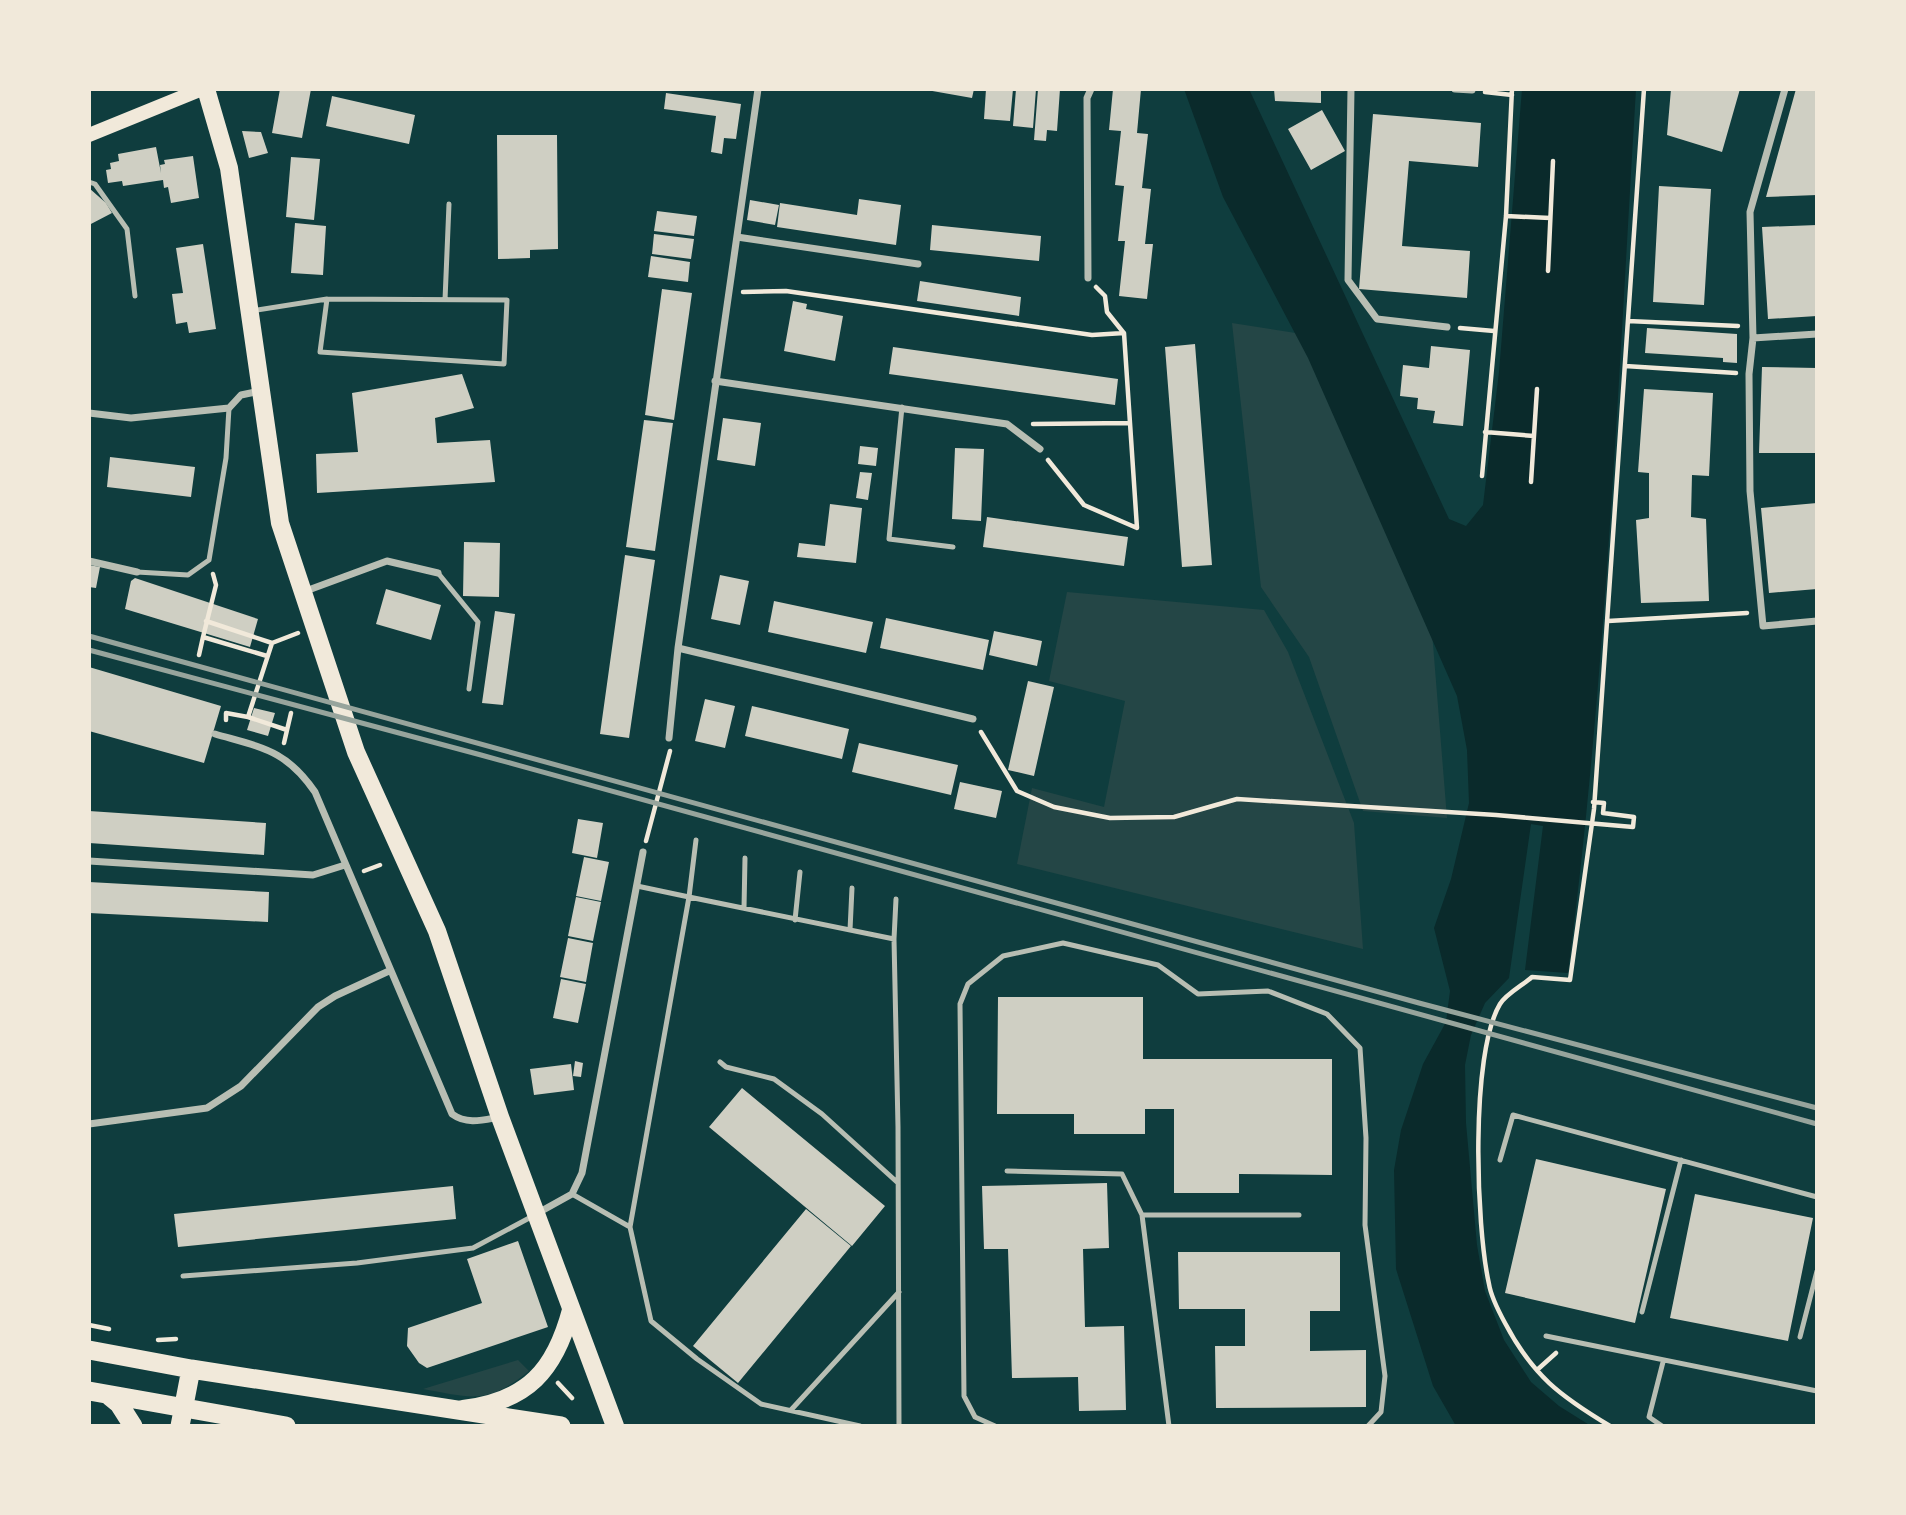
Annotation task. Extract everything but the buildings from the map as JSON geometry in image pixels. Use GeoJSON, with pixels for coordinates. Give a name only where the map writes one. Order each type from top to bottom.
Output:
{"type":"FeatureCollection","features":[{"type":"Feature","properties":{"kind":"highway"},"geometry":{"type":"LineString","coordinates":[[89,1350],[191,1369],[453,1410],[565,1418]]}},
{"type":"Feature","properties":{"kind":"highway"},"geometry":{"type":"LineString","coordinates":[[182,1417],[191,1369]]}},
{"type":"Feature","properties":{"kind":"highway"},"geometry":{"type":"LineString","coordinates":[[99,1393],[182,1417],[286,1426]]}},
{"type":"Feature","properties":{"kind":"highway"},"geometry":{"type":"LineString","coordinates":[[99,1393],[128,1415],[132,1426]]}},
{"type":"Feature","properties":{"kind":"main road"},"geometry":{"type":"LineString","coordinates":[[89,135],[204,89],[229,167],[280,523],[356,752],[436,932],[500,1117],[615,1426]]}},
{"type":"Feature","properties":{"kind":"main road"},"geometry":{"type":"LineString","coordinates":[[453,1410],[503,1400],[535,1380],[559,1349],[572,1310]]}},
{"type":"Feature","properties":{"kind":"street"},"geometry":{"type":"LineString","coordinates":[[668,738],[715,381],[758,89]]}},
{"type":"Feature","properties":{"kind":"street"},"geometry":{"type":"LineString","coordinates":[[1088,278],[1087,98],[1091,89]]}},
{"type":"Feature","properties":{"kind":"street"},"geometry":{"type":"LineString","coordinates":[[1350,89],[1348,280],[1377,319],[1447,327]]}},
{"type":"Feature","properties":{"kind":"street"},"geometry":{"type":"LineString","coordinates":[[1455,89],[1472,90]]}},
{"type":"Feature","properties":{"kind":"street"},"geometry":{"type":"LineString","coordinates":[[1785,89],[1750,212],[1753,338],[1749,374],[1749,491],[1763,626],[1817,621]]}},
{"type":"Feature","properties":{"kind":"street"},"geometry":{"type":"LineString","coordinates":[[737,237],[918,264]]}},
{"type":"Feature","properties":{"kind":"street"},"geometry":{"type":"LineString","coordinates":[[1753,338],[1817,334]]}},
{"type":"Feature","properties":{"kind":"street"},"geometry":{"type":"LineString","coordinates":[[715,381],[1007,424],[1040,449]]}},
{"type":"Feature","properties":{"kind":"street"},"geometry":{"type":"LineString","coordinates":[[89,413],[131,418],[229,408],[241,395],[261,391]]}},
{"type":"Feature","properties":{"kind":"street"},"geometry":{"type":"LineString","coordinates":[[89,561],[138,572]]}},
{"type":"Feature","properties":{"kind":"street"},"geometry":{"type":"LineString","coordinates":[[302,592],[387,561],[438,573]]}},
{"type":"Feature","properties":{"kind":"street"},"geometry":{"type":"LineString","coordinates":[[678,648],[974,719]]}},
{"type":"Feature","properties":{"kind":"street"},"geometry":{"type":"LineString","coordinates":[[215,734],[283,756],[301,772],[315,792],[452,1114],[460,1120],[474,1121],[500,1117]]}},
{"type":"Feature","properties":{"kind":"street"},"geometry":{"type":"LineString","coordinates":[[536,1214],[572,1194],[582,1173],[643,852]]}},
{"type":"Feature","properties":{"kind":"street"},"geometry":{"type":"LineString","coordinates":[[89,861],[313,875],[345,865]]}},
{"type":"Feature","properties":{"kind":"street"},"geometry":{"type":"LineString","coordinates":[[89,1124],[207,1108],[241,1086],[318,1007],[335,996],[389,971]]}},
{"type":"Feature","properties":{"kind":"lane"},"geometry":{"type":"LineString","coordinates":[[89,181],[127,229],[135,296]]}},
{"type":"Feature","properties":{"kind":"lane"},"geometry":{"type":"LineString","coordinates":[[445,300],[449,204]]}},
{"type":"Feature","properties":{"kind":"lane"},"geometry":{"type":"LineString","coordinates":[[251,311],[327,299],[507,300],[504,364],[320,352],[327,299]]}},
{"type":"Feature","properties":{"kind":"lane"},"geometry":{"type":"LineString","coordinates":[[902,407],[889,539],[953,547]]}},
{"type":"Feature","properties":{"kind":"lane"},"geometry":{"type":"LineString","coordinates":[[138,572],[188,575],[209,559],[226,458],[229,408]]}},
{"type":"Feature","properties":{"kind":"lane"},"geometry":{"type":"LineString","coordinates":[[438,573],[478,622],[469,690]]}},
{"type":"Feature","properties":{"kind":"lane"},"geometry":{"type":"LineString","coordinates":[[696,841],[689,897],[630,1227],[651,1321],[697,1359],[761,1404],[860,1426]]}},
{"type":"Feature","properties":{"kind":"lane"},"geometry":{"type":"LineString","coordinates":[[744,908],[745,858]]}},
{"type":"Feature","properties":{"kind":"lane"},"geometry":{"type":"LineString","coordinates":[[795,920],[800,872]]}},
{"type":"Feature","properties":{"kind":"lane"},"geometry":{"type":"LineString","coordinates":[[636,886],[894,939]]}},
{"type":"Feature","properties":{"kind":"lane"},"geometry":{"type":"LineString","coordinates":[[850,930],[852,888]]}},
{"type":"Feature","properties":{"kind":"lane"},"geometry":{"type":"LineString","coordinates":[[896,899],[894,939],[899,1426]]}},
{"type":"Feature","properties":{"kind":"lane"},"geometry":{"type":"LineString","coordinates":[[995,1426],[975,1417],[964,1396],[960,1004],[968,984],[1003,956],[1063,943],[1158,965],[1198,994],[1268,991],[1327,1014],[1360,1048],[1366,1138],[1365,1225],[1385,1376],[1381,1412],[1368,1426]]}},
{"type":"Feature","properties":{"kind":"lane"},"geometry":{"type":"LineString","coordinates":[[720,1062],[726,1067],[774,1079],[822,1114],[898,1184]]}},
{"type":"Feature","properties":{"kind":"lane"},"geometry":{"type":"LineString","coordinates":[[1500,1160],[1513,1115],[1817,1197]]}},
{"type":"Feature","properties":{"kind":"lane"},"geometry":{"type":"LineString","coordinates":[[1642,1311],[1681,1160]]}},
{"type":"Feature","properties":{"kind":"lane"},"geometry":{"type":"LineString","coordinates":[[1007,1171],[1122,1174],[1142,1215],[1169,1426]]}},
{"type":"Feature","properties":{"kind":"lane"},"geometry":{"type":"LineString","coordinates":[[572,1194],[630,1227]]}},
{"type":"Feature","properties":{"kind":"lane"},"geometry":{"type":"LineString","coordinates":[[184,1276],[357,1263],[473,1248],[536,1214]]}},
{"type":"Feature","properties":{"kind":"lane"},"geometry":{"type":"LineString","coordinates":[[1142,1215],[1298,1214]]}},
{"type":"Feature","properties":{"kind":"lane"},"geometry":{"type":"LineString","coordinates":[[1800,1337],[1817,1271]]}},
{"type":"Feature","properties":{"kind":"lane"},"geometry":{"type":"LineString","coordinates":[[791,1410],[898,1292]]}},
{"type":"Feature","properties":{"kind":"lane"},"geometry":{"type":"LineString","coordinates":[[1546,1336],[1663,1362],[1817,1391]]}},
{"type":"Feature","properties":{"kind":"lane"},"geometry":{"type":"LineString","coordinates":[[1662,1426],[1649,1416],[1663,1362]]}},
{"type":"Feature","properties":{"kind":"path"},"geometry":{"type":"LineString","coordinates":[[1610,1426],[1561,1396],[1537,1370],[1504,1322],[1489,1286],[1483,1246],[1478,1169],[1482,1062],[1500,1003],[1532,976],[1570,980],[1593,802],[1644,89]]}},
{"type":"Feature","properties":{"kind":"path"},"geometry":{"type":"LineString","coordinates":[[1472,90],[1512,92],[1506,216],[1482,476]]}},
{"type":"Feature","properties":{"kind":"path"},"geometry":{"type":"LineString","coordinates":[[1548,271],[1553,161]]}},
{"type":"Feature","properties":{"kind":"path"},"geometry":{"type":"LineString","coordinates":[[1506,216],[1551,218]]}},
{"type":"Feature","properties":{"kind":"path"},"geometry":{"type":"LineString","coordinates":[[1040,449],[1084,505],[1137,528],[1124,333],[1107,312],[1105,296],[1088,278]]}},
{"type":"Feature","properties":{"kind":"path"},"geometry":{"type":"LineString","coordinates":[[728,292],[786,291],[1092,335],[1124,333]]}},
{"type":"Feature","properties":{"kind":"path"},"geometry":{"type":"LineString","coordinates":[[1628,321],[1752,327]]}},
{"type":"Feature","properties":{"kind":"path"},"geometry":{"type":"LineString","coordinates":[[1447,327],[1494,331]]}},
{"type":"Feature","properties":{"kind":"path"},"geometry":{"type":"LineString","coordinates":[[1625,366],[1749,374]]}},
{"type":"Feature","properties":{"kind":"path"},"geometry":{"type":"LineString","coordinates":[[1531,482],[1537,389]]}},
{"type":"Feature","properties":{"kind":"path"},"geometry":{"type":"LineString","coordinates":[[1007,424],[1130,423]]}},
{"type":"Feature","properties":{"kind":"path"},"geometry":{"type":"LineString","coordinates":[[1485,432],[1534,436]]}},
{"type":"Feature","properties":{"kind":"path"},"geometry":{"type":"LineString","coordinates":[[199,655],[216,585],[209,559]]}},
{"type":"Feature","properties":{"kind":"path"},"geometry":{"type":"LineString","coordinates":[[1608,621],[1762,612]]}},
{"type":"Feature","properties":{"kind":"path"},"geometry":{"type":"LineString","coordinates":[[206,621],[272,643],[302,632]]}},
{"type":"Feature","properties":{"kind":"path"},"geometry":{"type":"LineString","coordinates":[[203,637],[267,656]]}},
{"type":"Feature","properties":{"kind":"path"},"geometry":{"type":"LineString","coordinates":[[248,718],[272,643]]}},
{"type":"Feature","properties":{"kind":"path"},"geometry":{"type":"LineString","coordinates":[[234,723],[225,720],[226,713],[287,730]]}},
{"type":"Feature","properties":{"kind":"path"},"geometry":{"type":"LineString","coordinates":[[283,747],[291,713]]}},
{"type":"Feature","properties":{"kind":"path"},"geometry":{"type":"LineString","coordinates":[[974,719],[1017,791],[1054,807],[1110,818],[1174,817],[1237,799],[1633,827],[1634,817],[1603,813]]}},
{"type":"Feature","properties":{"kind":"path"},"geometry":{"type":"LineString","coordinates":[[651,826],[671,754]]}},
{"type":"Feature","properties":{"kind":"path"},"geometry":{"type":"LineString","coordinates":[[1593,802],[1604,803],[1602,824]]}},
{"type":"Feature","properties":{"kind":"path"},"geometry":{"type":"LineString","coordinates":[[357,873],[380,865]]}},
{"type":"Feature","properties":{"kind":"path"},"geometry":{"type":"LineString","coordinates":[[1537,1370],[1546,1360]]}},
{"type":"Feature","properties":{"kind":"path"},"geometry":{"type":"LineString","coordinates":[[558,1382],[572,1398]]}},
{"type":"Feature","properties":{"kind":"path"},"geometry":{"type":"LineString","coordinates":[[572,1398],[585,1397]]}},
{"type":"Feature","properties":{"kind":"path"},"geometry":{"type":"LineString","coordinates":[[565,1418],[572,1398]]}},
{"type":"Feature","properties":{"kind":"shaded area"},"geometry":{"type":"Polygon","coordinates":[[[1184,89],[1249,89],[1449,519],[1466,526],[1483,505],[1499,372],[1522,89],[1636,89],[1601,642],[1568,973],[1525,970],[1543,826],[1531,824],[1509,978],[1485,1003],[1471,1035],[1465,1065],[1466,1123],[1477,1245],[1485,1291],[1504,1340],[1531,1382],[1559,1406],[1591,1426],[1456,1426],[1433,1386],[1396,1269],[1394,1170],[1401,1130],[1423,1064],[1446,1022],[1450,991],[1434,928],[1451,879],[1469,803],[1467,750],[1457,696],[1308,358],[1223,197],[1184,89]]]}},
{"type":"Feature","properties":{"kind":"shaded area"},"geometry":{"type":"Polygon","coordinates":[[[1232,323],[1302,334],[1430,607],[1447,818],[1363,811],[1309,657],[1261,587],[1232,323]]]}},
{"type":"Feature","properties":{"kind":"shaded area"},"geometry":{"type":"Polygon","coordinates":[[[1067,592],[1264,610],[1288,652],[1354,823],[1363,949],[1017,864],[1032,788],[1104,807],[1125,701],[1049,681],[1067,592]]]}},
{"type":"Feature","properties":{"kind":"shaded area"},"geometry":{"type":"Polygon","coordinates":[[[518,1360],[529,1371],[490,1394],[467,1396],[423,1389],[518,1360]]]}},
{"type":"Feature","properties":{"kind":"railway"},"geometry":{"type":"LineString","coordinates":[[89,636],[1419,1003],[1817,1108]]}},
{"type":"Feature","properties":{"kind":"railway"},"geometry":{"type":"LineString","coordinates":[[89,650],[481,755],[1817,1124]]}}]}
